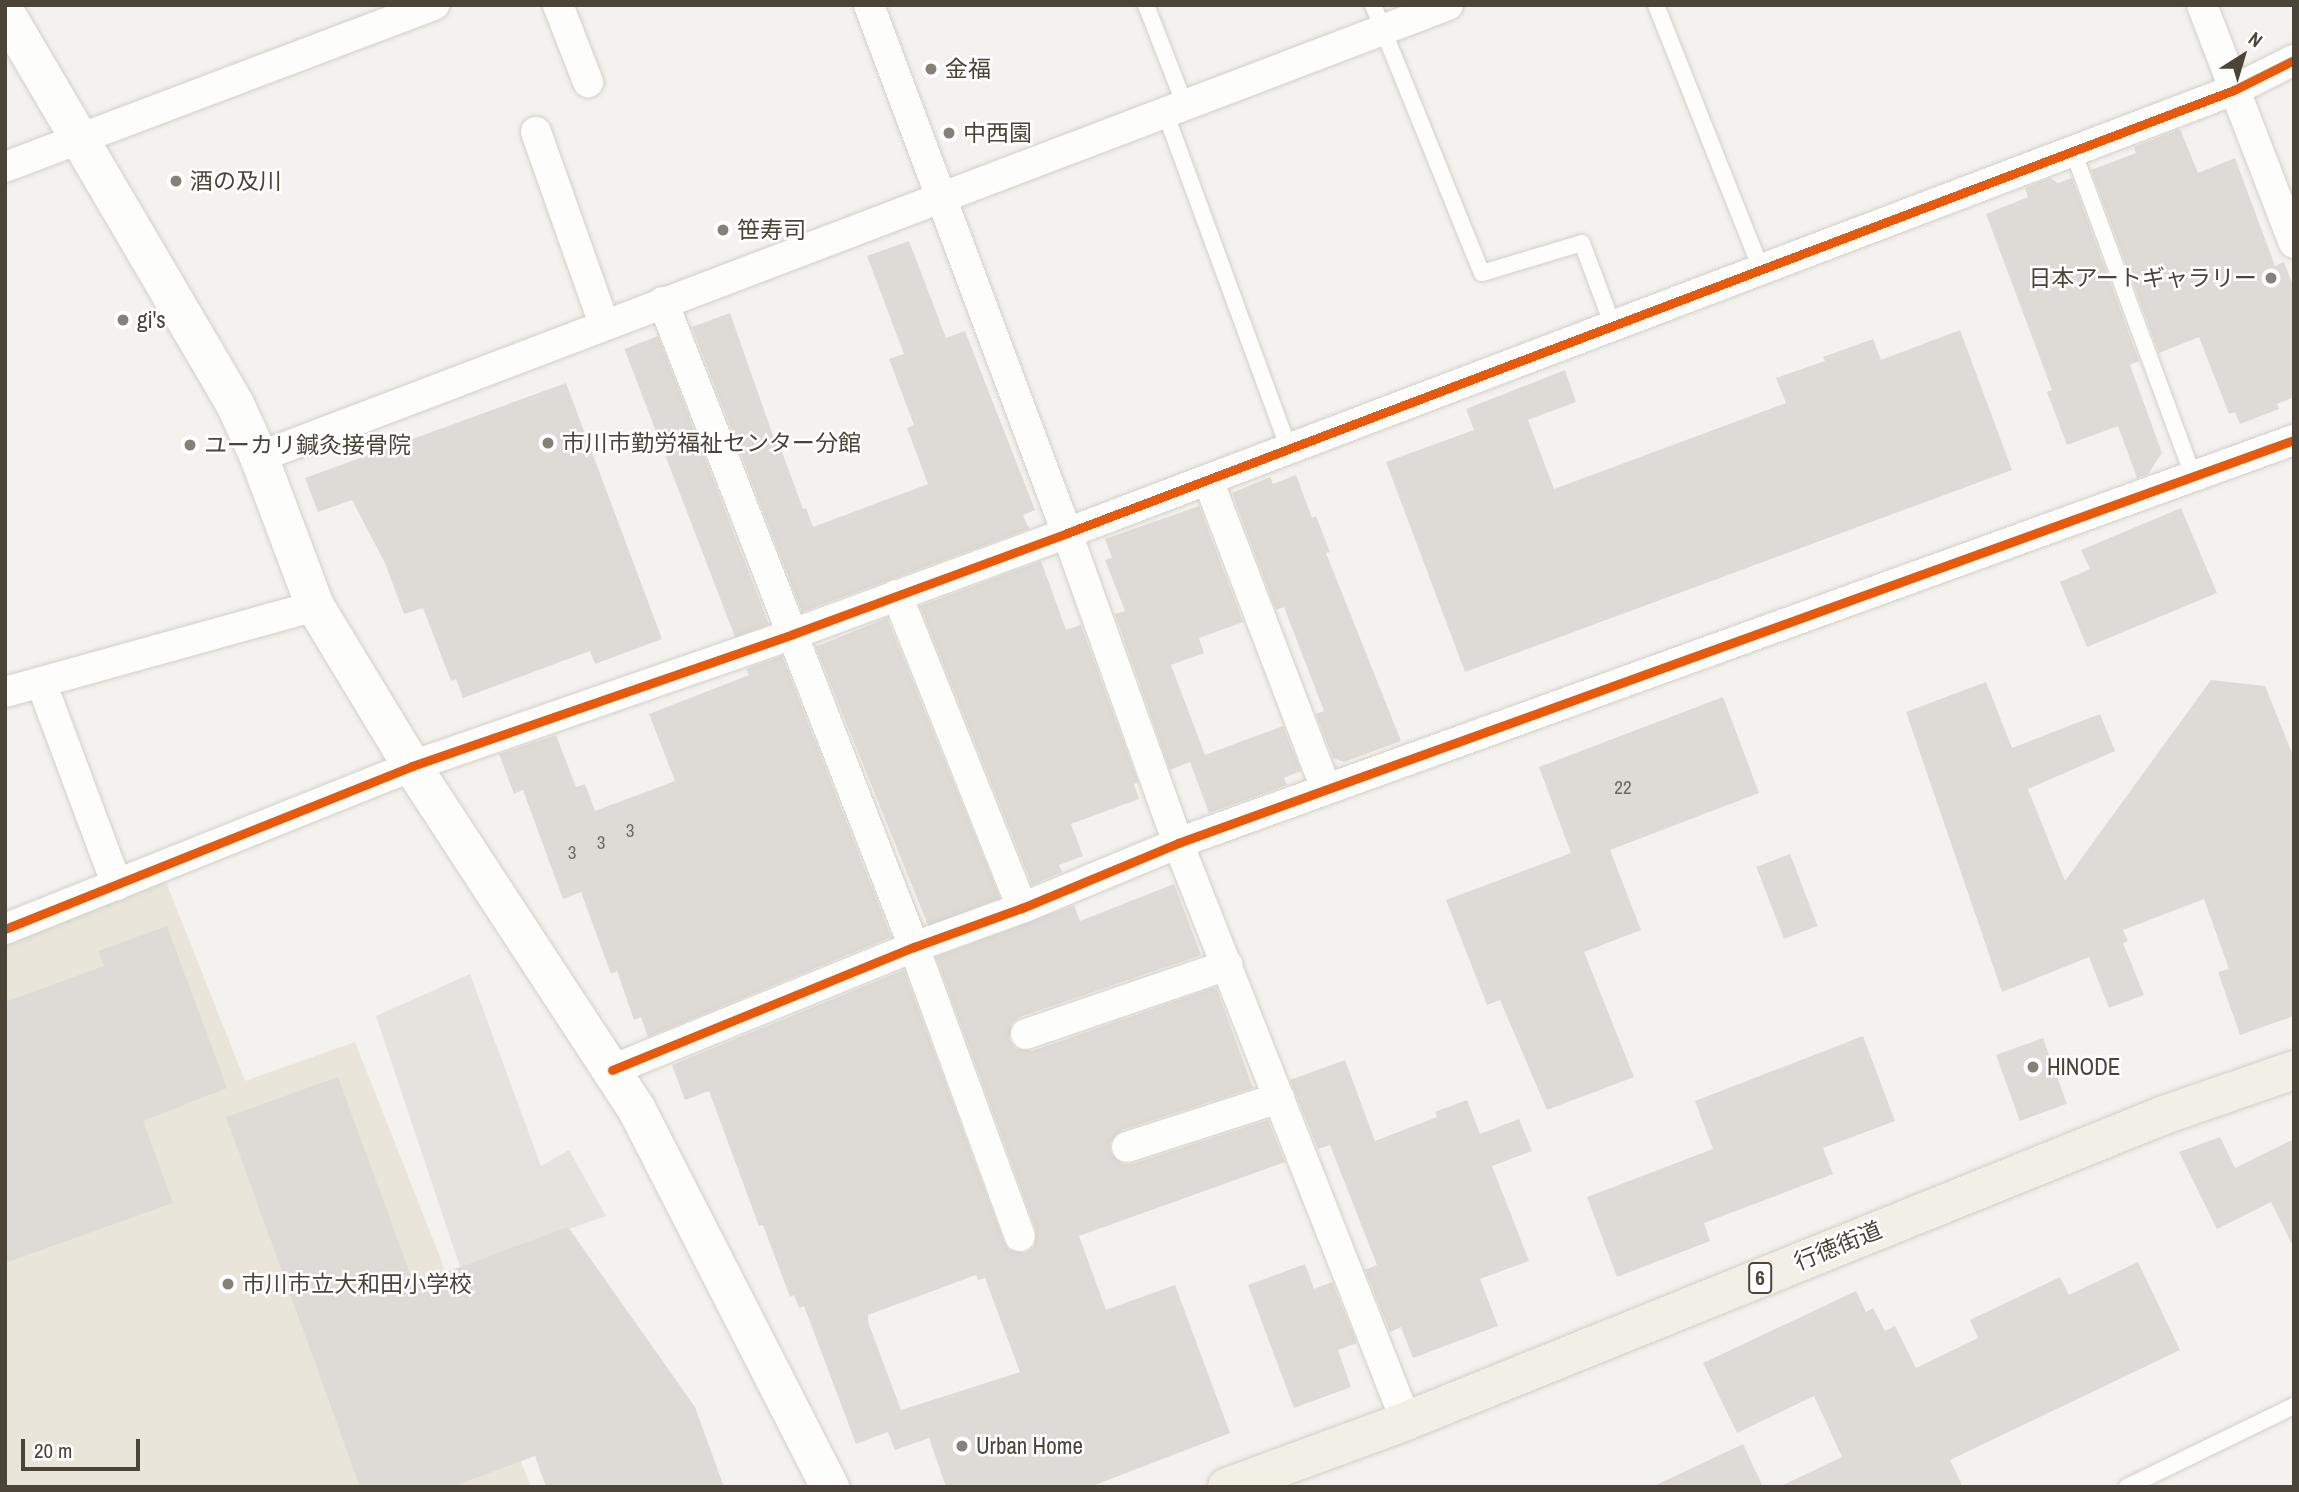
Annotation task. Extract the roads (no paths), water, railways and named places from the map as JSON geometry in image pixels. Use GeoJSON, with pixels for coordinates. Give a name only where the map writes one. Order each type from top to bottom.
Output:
{"type":"FeatureCollection","features":[{"type":"Feature","properties":{"kind":"main road","name":"行徳街道"},"geometry":{"type":"LineString","coordinates":[[1227,1487],[1406,1420],[2164,1115],[2294,1070]]}},
{"type":"Feature","properties":{"kind":"street"},"geometry":{"type":"LineString","coordinates":[[5,167],[434,5]]}},
{"type":"Feature","properties":{"kind":"street"},"geometry":{"type":"LineString","coordinates":[[558,5],[588,82]]}},
{"type":"Feature","properties":{"kind":"street"},"geometry":{"type":"LineString","coordinates":[[869,5],[1067,533],[1178,843],[1406,1420]]}},
{"type":"Feature","properties":{"kind":"street"},"geometry":{"type":"LineString","coordinates":[[259,457],[1175,108],[1378,17],[1448,5]]}},
{"type":"Feature","properties":{"kind":"street"},"geometry":{"type":"LineString","coordinates":[[2202,5],[2294,243]]}},
{"type":"Feature","properties":{"kind":"street"},"geometry":{"type":"LineString","coordinates":[[5,12],[235,404],[259,457],[315,606],[412,766],[637,1110],[830,1487]]}},
{"type":"Feature","properties":{"kind":"street"},"geometry":{"type":"LineString","coordinates":[[5,929],[412,766],[793,634],[1067,533],[2234,90],[2294,60]]}},
{"type":"Feature","properties":{"kind":"street"},"geometry":{"type":"LineString","coordinates":[[536,132],[604,324]]}},
{"type":"Feature","properties":{"kind":"street"},"geometry":{"type":"LineString","coordinates":[[663,302],[914,947],[1020,1236]]}},
{"type":"Feature","properties":{"kind":"street"},"geometry":{"type":"LineString","coordinates":[[612,1070],[914,947],[1023,908],[1178,843],[2294,440]]}},
{"type":"Feature","properties":{"kind":"street"},"geometry":{"type":"LineString","coordinates":[[1208,480],[1326,789]]}},
{"type":"Feature","properties":{"kind":"street"},"geometry":{"type":"LineString","coordinates":[[897,595],[1023,908]]}},
{"type":"Feature","properties":{"kind":"street"},"geometry":{"type":"LineString","coordinates":[[5,692],[315,606]]}},
{"type":"Feature","properties":{"kind":"street"},"geometry":{"type":"LineString","coordinates":[[41,682],[117,885]]}},
{"type":"Feature","properties":{"kind":"street"},"geometry":{"type":"LineString","coordinates":[[1026,1034],[1227,965]]}},
{"type":"Feature","properties":{"kind":"street"},"geometry":{"type":"LineString","coordinates":[[1127,1147],[1279,1098]]}},
{"type":"Feature","properties":{"kind":"lane"},"geometry":{"type":"LineString","coordinates":[[1146,5],[1175,108],[1289,449]]}},
{"type":"Feature","properties":{"kind":"lane"},"geometry":{"type":"LineString","coordinates":[[1656,5],[1761,269]]}},
{"type":"Feature","properties":{"kind":"lane"},"geometry":{"type":"LineString","coordinates":[[1378,17],[1482,273],[1582,243],[1613,326]]}},
{"type":"Feature","properties":{"kind":"lane"},"geometry":{"type":"LineString","coordinates":[[2073,151],[2193,476]]}},
{"type":"Feature","properties":{"kind":"lane"},"geometry":{"type":"LineString","coordinates":[[2127,1487],[2294,1406]]}},
{"type":"Feature","properties":{"kind":"place","name":"金福"},"geometry":{"type":"Point","coordinates":[931,69]}},
{"type":"Feature","properties":{"kind":"place","name":"中西園"},"geometry":{"type":"Point","coordinates":[949,133]}},
{"type":"Feature","properties":{"kind":"place","name":"酒の及川"},"geometry":{"type":"Point","coordinates":[176,181]}},
{"type":"Feature","properties":{"kind":"place","name":"笹寿司"},"geometry":{"type":"Point","coordinates":[723,230]}},
{"type":"Feature","properties":{"kind":"place","name":"日本アートギャラリー"},"geometry":{"type":"Point","coordinates":[2271,278]}},
{"type":"Feature","properties":{"kind":"place","name":"gi's"},"geometry":{"type":"Point","coordinates":[123,320]}},
{"type":"Feature","properties":{"kind":"place","name":"市川市勤労福祉センター分館"},"geometry":{"type":"Point","coordinates":[548,443]}},
{"type":"Feature","properties":{"kind":"place","name":"ユーカリ鍼灸接骨院"},"geometry":{"type":"Point","coordinates":[190,445]}},
{"type":"Feature","properties":{"kind":"place","name":"HINODE"},"geometry":{"type":"Point","coordinates":[2033,1067]}},
{"type":"Feature","properties":{"kind":"place","name":"市川市立大和田小学校"},"geometry":{"type":"Point","coordinates":[228,1284]}},
{"type":"Feature","properties":{"kind":"place","name":"Urban Home"},"geometry":{"type":"Point","coordinates":[962,1446]}}]}
